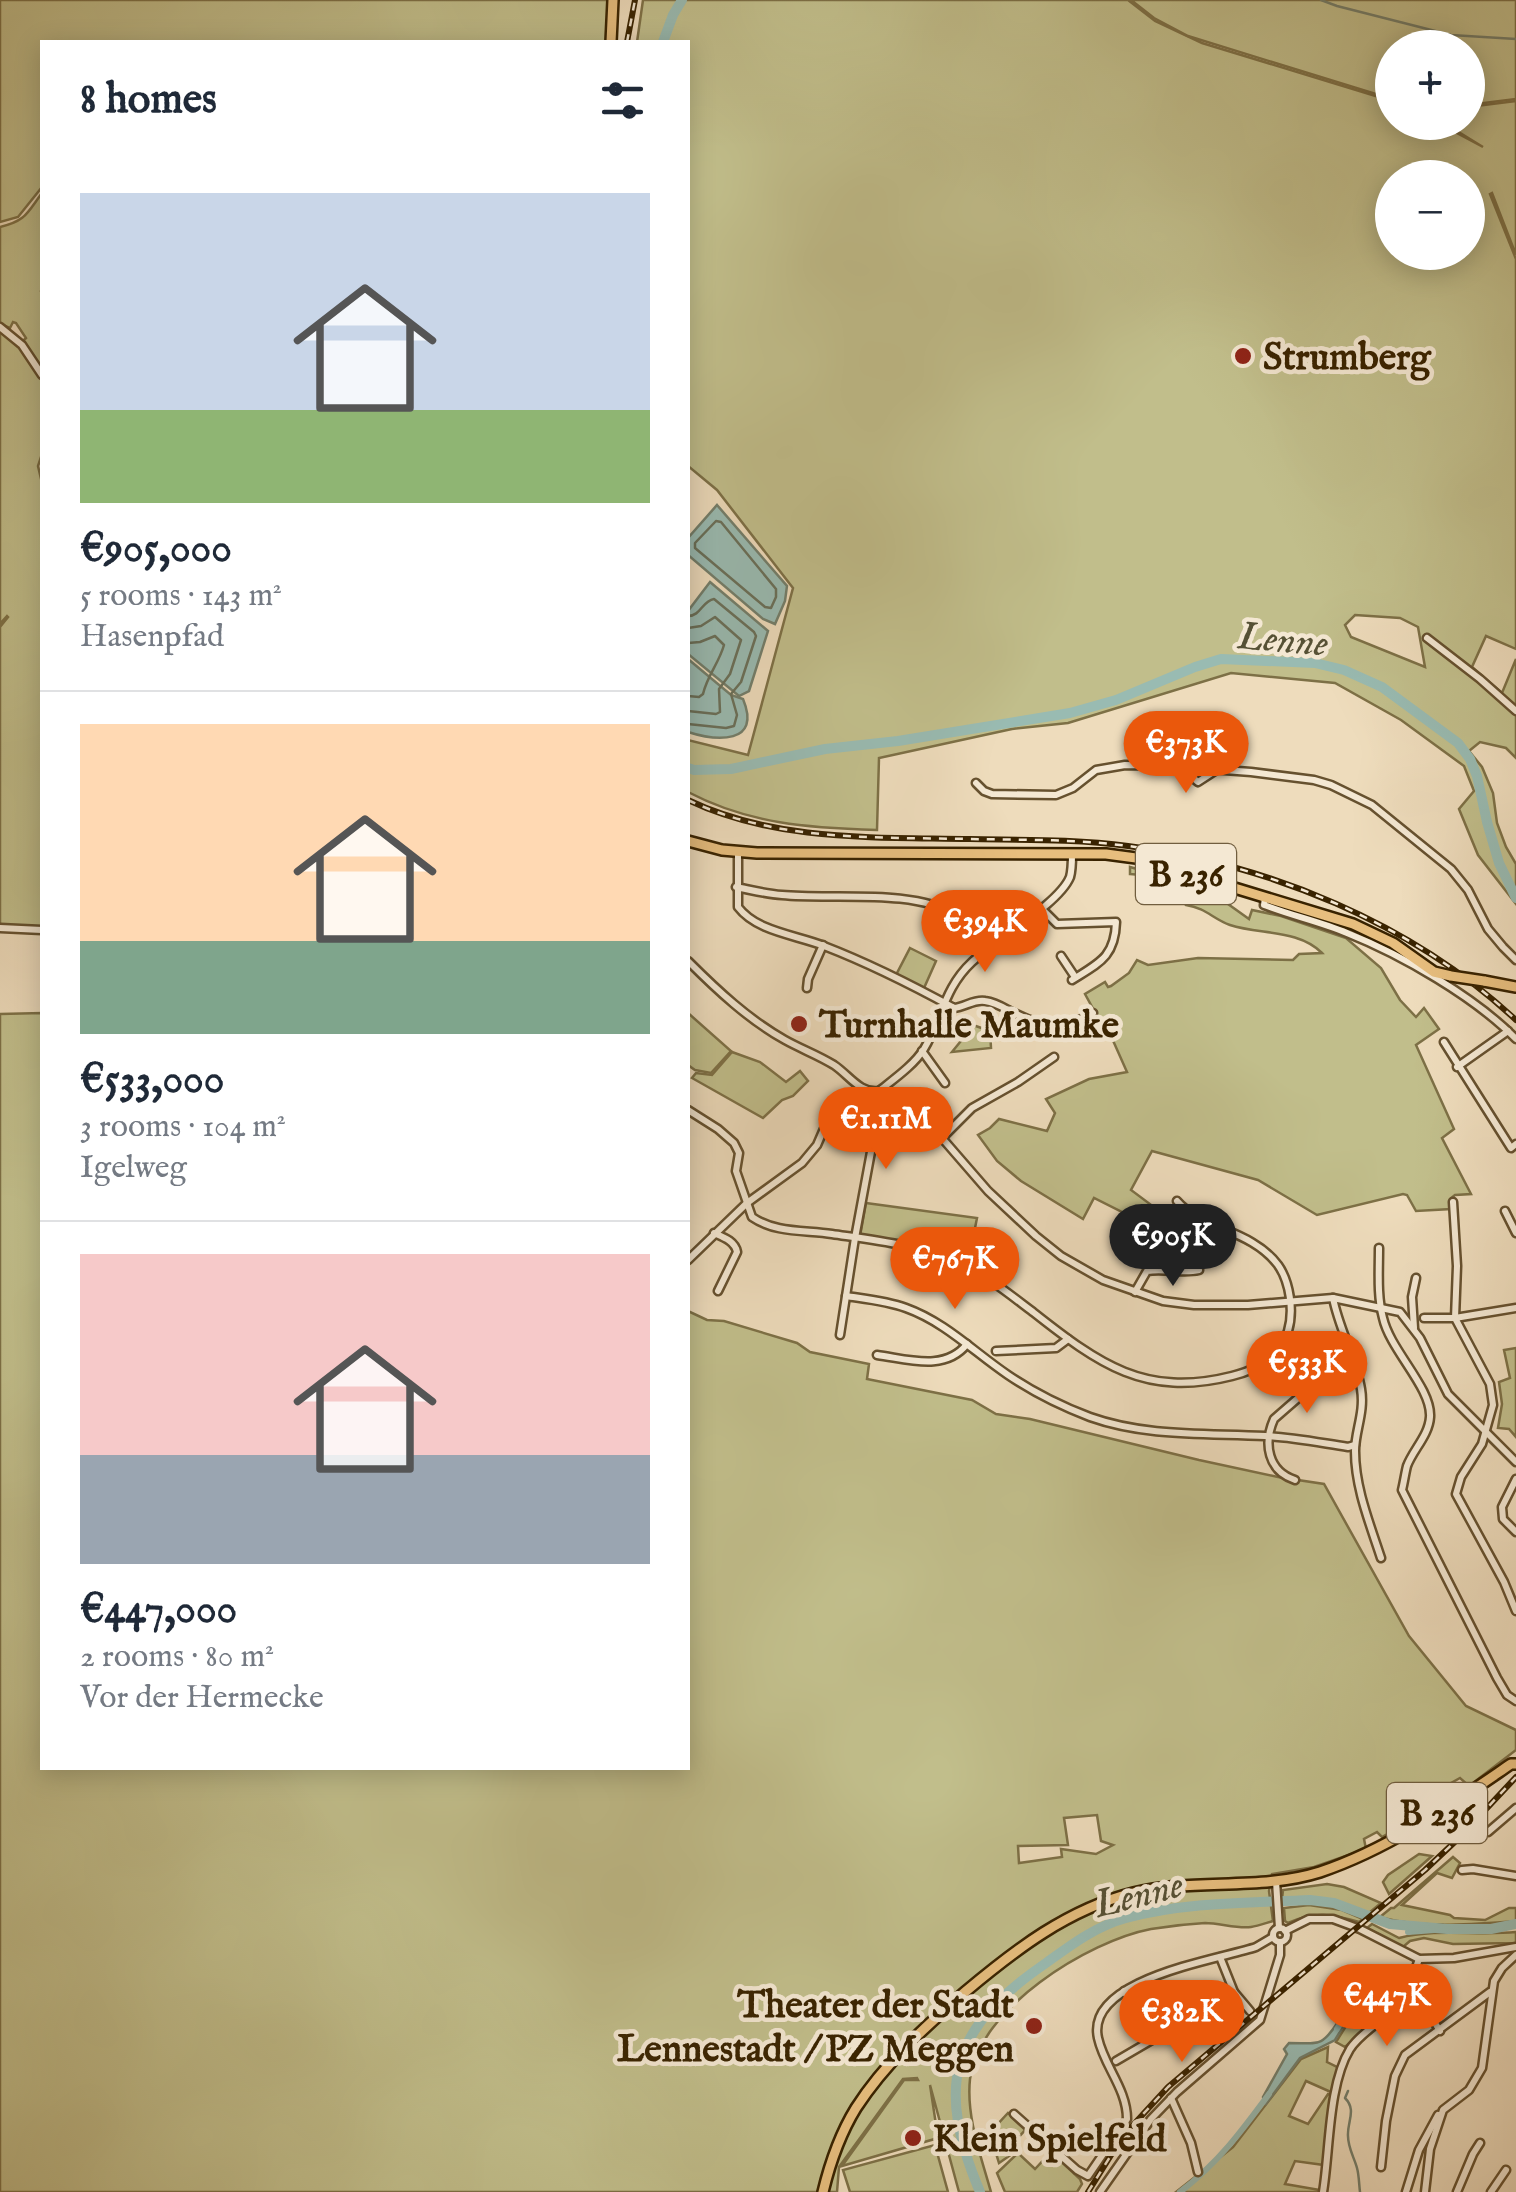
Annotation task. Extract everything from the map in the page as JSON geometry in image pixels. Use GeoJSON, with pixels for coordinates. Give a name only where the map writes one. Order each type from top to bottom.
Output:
{"type":"FeatureCollection","features":[{"type":"Feature","properties":{"kind":"main road"},"geometry":{"type":"LineString","coordinates":[[611,40],[614,0]]}},
{"type":"Feature","properties":{"kind":"main road","name":"B 236"},"geometry":{"type":"LineString","coordinates":[[690,841],[738,852],[1106,854],[1136,858],[1353,924],[1434,972],[1516,987]]}},
{"type":"Feature","properties":{"kind":"main road","name":"B 236"},"geometry":{"type":"LineString","coordinates":[[823,2192],[846,2126],[886,2068],[940,2014],[1013,1953],[1072,1916],[1113,1898],[1180,1884],[1276,1886],[1317,1873],[1379,1848],[1515,1762]]}},
{"type":"Feature","properties":{"kind":"street"},"geometry":{"type":"LineString","coordinates":[[0,327],[22,345],[40,372]]}},
{"type":"Feature","properties":{"kind":"street"},"geometry":{"type":"LineString","coordinates":[[1427,638],[1516,710]]}},
{"type":"Feature","properties":{"kind":"street"},"geometry":{"type":"LineString","coordinates":[[976,783],[992,794],[1048,796],[1062,794],[1101,768],[1125,765],[1218,770],[1331,784],[1363,799],[1450,869],[1468,890],[1488,929],[1516,960]]}},
{"type":"Feature","properties":{"kind":"street"},"geometry":{"type":"LineString","coordinates":[[1194,768],[1191,776],[1198,782],[1218,770]]}},
{"type":"Feature","properties":{"kind":"street"},"geometry":{"type":"LineString","coordinates":[[738,852],[738,907],[748,918],[823,945],[957,1008],[976,1000],[988,1001],[1046,1026],[1074,1024],[1093,1013]]}},
{"type":"Feature","properties":{"kind":"street"},"geometry":{"type":"LineString","coordinates":[[840,1335],[880,1094],[922,1051],[958,976],[1042,909],[1069,878],[1072,854]]}},
{"type":"Feature","properties":{"kind":"street"},"geometry":{"type":"LineString","coordinates":[[736,887],[783,896],[890,898],[928,904],[956,914],[992,946]]}},
{"type":"Feature","properties":{"kind":"street"},"geometry":{"type":"LineString","coordinates":[[1265,898],[1264,905],[1330,926],[1391,954],[1457,993],[1516,1039]]}},
{"type":"Feature","properties":{"kind":"street"},"geometry":{"type":"LineString","coordinates":[[1042,909],[1051,920],[1064,925],[1116,922],[1116,940],[1105,957],[1073,978],[1060,956]]}},
{"type":"Feature","properties":{"kind":"street"},"geometry":{"type":"LineString","coordinates":[[0,928],[40,930]]}},
{"type":"Feature","properties":{"kind":"street"},"geometry":{"type":"LineString","coordinates":[[807,988],[823,945]]}},
{"type":"Feature","properties":{"kind":"street"},"geometry":{"type":"LineString","coordinates":[[690,964],[748,1014],[838,1068],[864,1090],[880,1094],[942,1138],[988,1191],[1048,1246],[1089,1273],[1162,1301],[1224,1306],[1333,1298],[1400,1312],[1414,1329],[1448,1394],[1516,1462]]}},
{"type":"Feature","properties":{"kind":"street"},"geometry":{"type":"LineString","coordinates":[[1457,1067],[1508,1031]]}},
{"type":"Feature","properties":{"kind":"street"},"geometry":{"type":"LineString","coordinates":[[1444,1042],[1511,1148],[1516,1144]]}},
{"type":"Feature","properties":{"kind":"street"},"geometry":{"type":"LineString","coordinates":[[922,1051],[945,1083]]}},
{"type":"Feature","properties":{"kind":"street"},"geometry":{"type":"LineString","coordinates":[[942,1138],[972,1108],[1054,1057]]}},
{"type":"Feature","properties":{"kind":"street"},"geometry":{"type":"LineString","coordinates":[[690,1258],[747,1202],[802,1162],[817,1145],[830,1115],[864,1090]]}},
{"type":"Feature","properties":{"kind":"street"},"geometry":{"type":"LineString","coordinates":[[690,1111],[734,1142],[739,1152],[736,1171],[752,1217],[771,1228],[929,1252],[961,1264],[990,1280],[1095,1359],[1130,1374],[1170,1384],[1212,1381],[1248,1372],[1271,1358],[1286,1338],[1290,1302],[1283,1274],[1263,1250],[1188,1212],[1177,1201]]}},
{"type":"Feature","properties":{"kind":"street"},"geometry":{"type":"LineString","coordinates":[[1453,1202],[1456,1318],[1490,1384],[1494,1405],[1482,1444],[1461,1477],[1456,1494],[1516,1611]]}},
{"type":"Feature","properties":{"kind":"street"},"geometry":{"type":"LineString","coordinates":[[1505,1211],[1516,1233]]}},
{"type":"Feature","properties":{"kind":"street"},"geometry":{"type":"LineString","coordinates":[[714,1233],[728,1240],[737,1252],[718,1291]]}},
{"type":"Feature","properties":{"kind":"street"},"geometry":{"type":"LineString","coordinates":[[1380,1248],[1382,1318],[1431,1412],[1408,1465],[1402,1490],[1497,1678],[1507,1695],[1516,1700]]}},
{"type":"Feature","properties":{"kind":"street"},"geometry":{"type":"LineString","coordinates":[[1135,1292],[1147,1271],[1199,1270]]}},
{"type":"Feature","properties":{"kind":"street"},"geometry":{"type":"LineString","coordinates":[[1414,1329],[1412,1297],[1416,1278]]}},
{"type":"Feature","properties":{"kind":"street"},"geometry":{"type":"LineString","coordinates":[[846,1296],[908,1308],[942,1326],[1037,1393],[1093,1418],[1143,1430],[1354,1445]]}},
{"type":"Feature","properties":{"kind":"street"},"geometry":{"type":"LineString","coordinates":[[1333,1298],[1337,1321],[1362,1389],[1360,1426],[1354,1445],[1356,1477],[1380,1558]]}},
{"type":"Feature","properties":{"kind":"street"},"geometry":{"type":"LineString","coordinates":[[1424,1318],[1456,1318],[1516,1308]]}},
{"type":"Feature","properties":{"kind":"street"},"geometry":{"type":"LineString","coordinates":[[996,1351],[1056,1348],[1068,1339]]}},
{"type":"Feature","properties":{"kind":"street"},"geometry":{"type":"LineString","coordinates":[[877,1355],[934,1362],[952,1358],[968,1344]]}},
{"type":"Feature","properties":{"kind":"street"},"geometry":{"type":"LineString","coordinates":[[1295,1480],[1284,1476],[1272,1463],[1269,1436],[1274,1419],[1321,1378]]}},
{"type":"Feature","properties":{"kind":"street"},"geometry":{"type":"LineString","coordinates":[[1516,1479],[1502,1507],[1503,1519],[1516,1532]]}},
{"type":"Feature","properties":{"kind":"street"},"geometry":{"type":"LineString","coordinates":[[1488,1832],[1516,1808]]}},
{"type":"Feature","properties":{"kind":"street"},"geometry":{"type":"LineString","coordinates":[[1462,1870],[1516,1876]]}},
{"type":"Feature","properties":{"kind":"street"},"geometry":{"type":"LineString","coordinates":[[1014,2114],[1076,2170],[1088,2176],[1127,2119],[1125,2101],[1098,2037],[1105,2007],[1138,1983],[1286,1937],[1276,1886]]}},
{"type":"Feature","properties":{"kind":"street"},"geometry":{"type":"LineString","coordinates":[[1281,1927],[1310,1919],[1333,1919],[1418,1959],[1454,1958],[1516,1947]]}},
{"type":"Feature","properties":{"kind":"street"},"geometry":{"type":"LineString","coordinates":[[1100,2192],[1140,2132],[1171,2098],[1260,2020],[1280,1955],[1277,1939]]}},
{"type":"Feature","properties":{"kind":"street"},"geometry":{"type":"LineString","coordinates":[[1406,2192],[1418,2150],[1431,2124],[1442,2110],[1470,2090],[1482,2068],[1491,1992],[1498,1973],[1516,1956]]}},
{"type":"Feature","properties":{"kind":"street"},"geometry":{"type":"LineString","coordinates":[[1220,1958],[1234,1992],[1250,2012]]}},
{"type":"Feature","properties":{"kind":"street"},"geometry":{"type":"LineString","coordinates":[[1322,2192],[1330,2122],[1347,2054],[1406,1992],[1418,1959]]}},
{"type":"Feature","properties":{"kind":"street"},"geometry":{"type":"LineString","coordinates":[[1414,1973],[1426,1989],[1426,2009],[1440,2030]]}},
{"type":"Feature","properties":{"kind":"street"},"geometry":{"type":"LineString","coordinates":[[1124,1991],[1155,2038]]}},
{"type":"Feature","properties":{"kind":"street"},"geometry":{"type":"LineString","coordinates":[[1116,2061],[1234,1992]]}},
{"type":"Feature","properties":{"kind":"street"},"geometry":{"type":"LineString","coordinates":[[1381,2167],[1386,2121],[1404,2055],[1491,1992]]}},
{"type":"Feature","properties":{"kind":"street"},"geometry":{"type":"LineString","coordinates":[[1171,2098],[1198,2172]]}},
{"type":"Feature","properties":{"kind":"street"},"geometry":{"type":"LineString","coordinates":[[1425,2192],[1430,2149],[1442,2110]]}},
{"type":"Feature","properties":{"kind":"street"},"geometry":{"type":"LineString","coordinates":[[1456,2192],[1480,2143]]}},
{"type":"Feature","properties":{"kind":"street"},"geometry":{"type":"LineString","coordinates":[[1491,2192],[1506,2170]]}},
{"type":"Feature","properties":{"kind":"shaded area"},"geometry":{"type":"Polygon","coordinates":[[[0,0],[609,0],[607,40],[40,40],[40,190],[18,217],[0,222],[0,0]]]}},
{"type":"Feature","properties":{"kind":"shaded area"},"geometry":{"type":"Polygon","coordinates":[[[643,0],[1128,0],[1155,21],[1202,43],[1375,96],[1375,140],[1470,140],[1483,147],[1472,140],[1485,140],[1485,105],[1516,101],[1516,255],[1490,194],[1516,259],[1516,649],[1486,636],[1472,667],[1502,693],[1516,659],[1516,708],[1451,659],[1516,713],[1516,758],[1506,748],[1480,742],[1469,751],[1482,767],[1493,793],[1497,823],[1516,864],[1516,904],[1478,855],[1459,809],[1474,791],[1464,766],[1401,720],[1335,683],[1231,673],[1068,723],[1012,729],[879,758],[877,830],[780,822],[711,803],[690,793],[690,740],[748,755],[793,588],[717,490],[690,468],[690,40],[637,40],[643,0]],[[1355,615],[1345,625],[1351,637],[1425,667],[1418,627],[1400,618],[1355,615]]]}},
{"type":"Feature","properties":{"kind":"shaded area"},"geometry":{"type":"Polygon","coordinates":[[[1131,0],[1516,0],[1516,99],[1485,103],[1485,30],[1375,30],[1375,94],[1188,36],[1131,0]]]}},
{"type":"Feature","properties":{"kind":"shaded area"},"geometry":{"type":"Polygon","coordinates":[[[40,196],[40,370],[22,342],[26,338],[16,323],[10,328],[0,324],[0,227],[21,219],[40,196]]]}},
{"type":"Feature","properties":{"kind":"shaded area"},"geometry":{"type":"Polygon","coordinates":[[[0,329],[20,347],[40,376],[40,929],[0,927],[0,627],[7,616],[0,624],[0,329]]]}},
{"type":"Feature","properties":{"kind":"shaded area"},"geometry":{"type":"Polygon","coordinates":[[[1130,867],[1189,888],[1211,889],[1249,919],[1252,910],[1346,938],[1381,968],[1400,1000],[1416,1017],[1424,1008],[1439,1029],[1416,1045],[1454,1129],[1442,1138],[1471,1194],[1451,1198],[1451,1209],[1416,1211],[1403,1194],[1317,1215],[1258,1180],[1152,1151],[1131,1190],[1162,1213],[1154,1228],[1094,1198],[1083,1219],[1021,1181],[997,1161],[978,1135],[999,1119],[1047,1131],[1055,1113],[1046,1099],[1089,1079],[1127,1072],[1085,994],[1105,982],[1111,986],[1129,973],[1137,960],[1148,965],[1198,958],[1293,960],[1299,954],[1322,953],[1290,936],[1224,923],[1186,905],[1187,894],[1152,878],[1130,874],[1130,867]]]}},
{"type":"Feature","properties":{"kind":"shaded area"},"geometry":{"type":"Polygon","coordinates":[[[910,948],[936,961],[924,988],[896,975],[910,948]]]}},
{"type":"Feature","properties":{"kind":"shaded area"},"geometry":{"type":"Polygon","coordinates":[[[40,1013],[40,1770],[690,1770],[690,1312],[797,1343],[810,1352],[869,1364],[867,1379],[972,1400],[996,1414],[1324,1484],[1409,1636],[1466,1706],[1516,1730],[1516,1750],[1469,1786],[1460,1778],[1414,1804],[1416,1818],[1382,1837],[1377,1832],[1364,1839],[1366,1849],[1314,1867],[1272,1874],[1269,1891],[1273,1921],[1246,1927],[1205,1923],[1125,1936],[1068,1963],[1014,2004],[977,2053],[970,2079],[972,2122],[991,2192],[959,2192],[930,2085],[938,2138],[842,2166],[904,2080],[917,2078],[903,2079],[839,2167],[837,2192],[0,2192],[0,1014],[40,1013]],[[1097,1815],[1064,1818],[1068,1845],[1018,1846],[1019,1863],[1062,1857],[1061,1849],[1096,1854],[1113,1845],[1101,1841],[1097,1815]]]}},
{"type":"Feature","properties":{"kind":"shaded area"},"geometry":{"type":"Polygon","coordinates":[[[690,1015],[731,1051],[711,1073],[690,1066],[690,1015]]]}},
{"type":"Feature","properties":{"kind":"shaded area"},"geometry":{"type":"Polygon","coordinates":[[[970,1024],[990,1031],[991,1048],[952,1052],[965,1036],[962,1031],[970,1024]]]}},
{"type":"Feature","properties":{"kind":"shaded area"},"geometry":{"type":"Polygon","coordinates":[[[732,1052],[760,1062],[786,1082],[800,1071],[808,1081],[763,1118],[692,1078],[696,1073],[712,1075],[732,1052]]]}},
{"type":"Feature","properties":{"kind":"shaded area"},"geometry":{"type":"Polygon","coordinates":[[[866,1203],[977,1218],[968,1263],[938,1252],[860,1236],[866,1203]]]}},
{"type":"Feature","properties":{"kind":"shaded area"},"geometry":{"type":"Polygon","coordinates":[[[1516,1348],[1516,1437],[1509,1429],[1498,1428],[1502,1404],[1499,1382],[1510,1378],[1504,1350],[1516,1348]]]}},
{"type":"Feature","properties":{"kind":"shaded area"},"geometry":{"type":"Polygon","coordinates":[[[1419,1854],[1432,1856],[1389,1894],[1383,1882],[1388,1875],[1419,1854]]]}},
{"type":"Feature","properties":{"kind":"shaded area"},"geometry":{"type":"Polygon","coordinates":[[[1453,1857],[1460,1863],[1452,1878],[1437,1873],[1402,1905],[1454,1918],[1485,1920],[1516,1908],[1516,1921],[1430,1924],[1380,1917],[1394,1908],[1453,1857]]]}},
{"type":"Feature","properties":{"kind":"shaded area"},"geometry":{"type":"Polygon","coordinates":[[[1327,1884],[1381,1903],[1369,1913],[1327,1900],[1282,1899],[1283,1890],[1327,1884]]]}},
{"type":"Feature","properties":{"kind":"shaded area"},"geometry":{"type":"Polygon","coordinates":[[[1309,1905],[1342,1910],[1363,1919],[1359,1922],[1323,1915],[1285,1921],[1284,1908],[1309,1905]]]}},
{"type":"Feature","properties":{"kind":"shaded area"},"geometry":{"type":"Polygon","coordinates":[[[1372,1924],[1399,1938],[1428,1933],[1516,1932],[1516,1943],[1453,1944],[1424,1938],[1403,1947],[1367,1928],[1372,1924]]]}},
{"type":"Feature","properties":{"kind":"shaded area"},"geometry":{"type":"Polygon","coordinates":[[[1366,2001],[1384,2013],[1374,2015],[1371,2024],[1345,2047],[1336,2042],[1358,2007],[1366,2001]]]}},
{"type":"Feature","properties":{"kind":"shaded area"},"geometry":{"type":"Polygon","coordinates":[[[1328,2047],[1327,2062],[1341,2069],[1333,2093],[1306,2081],[1289,2116],[1308,2124],[1328,2094],[1333,2096],[1324,2165],[1295,2161],[1285,2184],[1320,2192],[1176,2192],[1233,2147],[1301,2059],[1328,2047]]]}},
{"type":"Feature","properties":{"kind":"shaded area"},"geometry":{"type":"Polygon","coordinates":[[[1008,2113],[1026,2129],[1008,2149],[1012,2154],[999,2163],[991,2137],[1008,2113]]]}},
{"type":"Feature","properties":{"kind":"shaded area"},"geometry":{"type":"Polygon","coordinates":[[[935,2145],[948,2192],[850,2192],[843,2170],[935,2145]]]}},
{"type":"Feature","properties":{"kind":"shaded area"},"geometry":{"type":"Polygon","coordinates":[[[1051,2152],[1080,2179],[1082,2184],[1077,2192],[1005,2192],[997,2173],[1018,2153],[1035,2169],[1051,2152]]]}},
{"type":"Feature","properties":{"kind":"water"},"geometry":{"type":"Polygon","coordinates":[[[717,505],[787,586],[775,624],[763,619],[690,557],[690,536],[717,505]]]}},
{"type":"Feature","properties":{"kind":"water"},"geometry":{"type":"Polygon","coordinates":[[[710,582],[768,631],[749,691],[739,696],[690,656],[690,608],[710,582]]]}},
{"type":"Feature","properties":{"kind":"water"},"geometry":{"type":"Polygon","coordinates":[[[690,661],[731,695],[743,699],[747,714],[741,732],[711,737],[690,732],[690,661]]]}},
{"type":"Feature","properties":{"kind":"water"},"geometry":{"type":"Polygon","coordinates":[[[1338,2022],[1344,2025],[1335,2040],[1300,2058],[1266,2104],[1263,2097],[1289,2043],[1318,2042],[1338,2022]]]}},
{"type":"Feature","properties":{"kind":"waterway","name":"Lenne"},"geometry":{"type":"LineString","coordinates":[[664,40],[682,0]]}},
{"type":"Feature","properties":{"kind":"waterway"},"geometry":{"type":"LineString","coordinates":[[1321,0],[1451,35],[1516,39]]}},
{"type":"Feature","properties":{"kind":"waterway","name":"Lenne"},"geometry":{"type":"LineString","coordinates":[[690,769],[731,769],[825,749],[1070,713],[1116,700],[1221,659],[1315,663],[1344,670],[1382,687],[1458,743],[1477,776],[1499,863],[1516,898]]}},
{"type":"Feature","properties":{"kind":"waterway","name":"Lenne"},"geometry":{"type":"LineString","coordinates":[[980,2192],[966,2154],[956,2090],[960,2062],[971,2036],[1014,1987],[1104,1926],[1171,1909],[1310,1900],[1334,1903],[1390,1924],[1447,1929],[1491,1929],[1516,1924]]}},
{"type":"Feature","properties":{"kind":"waterway","name":"Lenne"},"geometry":{"type":"LineString","coordinates":[[1408,1932],[1447,1929]]}},
{"type":"Feature","properties":{"kind":"waterway"},"geometry":{"type":"LineString","coordinates":[[1337,2029],[1352,2004]]}},
{"type":"Feature","properties":{"kind":"waterway"},"geometry":{"type":"LineString","coordinates":[[1348,2091],[1348,2140],[1360,2192]]}},
{"type":"Feature","properties":{"kind":"waterway"},"geometry":{"type":"LineString","coordinates":[[1180,2192],[1239,2134],[1269,2094]]}},
{"type":"Feature","properties":{"kind":"railway"},"geometry":{"type":"LineString","coordinates":[[627,40],[635,0]]}},
{"type":"Feature","properties":{"kind":"railway"},"geometry":{"type":"LineString","coordinates":[[690,801],[721,814],[791,830],[862,837],[1108,844],[1233,867],[1285,883],[1384,927],[1431,954],[1516,1020]]}},
{"type":"Feature","properties":{"kind":"railway"},"geometry":{"type":"LineString","coordinates":[[1088,2192],[1123,2136],[1168,2087],[1425,1870],[1516,1777]]}},
{"type":"Feature","properties":{"kind":"place","name":"Strumberg"},"geometry":{"type":"Point","coordinates":[1243,356]}},
{"type":"Feature","properties":{"kind":"place","name":"Turnhalle Maumke"},"geometry":{"type":"Point","coordinates":[799,1024]}},
{"type":"Feature","properties":{"kind":"place","name":"Theater der Stadt Lennestadt / PZ Meggen"},"geometry":{"type":"Point","coordinates":[1034,2026]}},
{"type":"Feature","properties":{"kind":"place","name":"Klein Spielfeld"},"geometry":{"type":"Point","coordinates":[913,2138]}}]}
